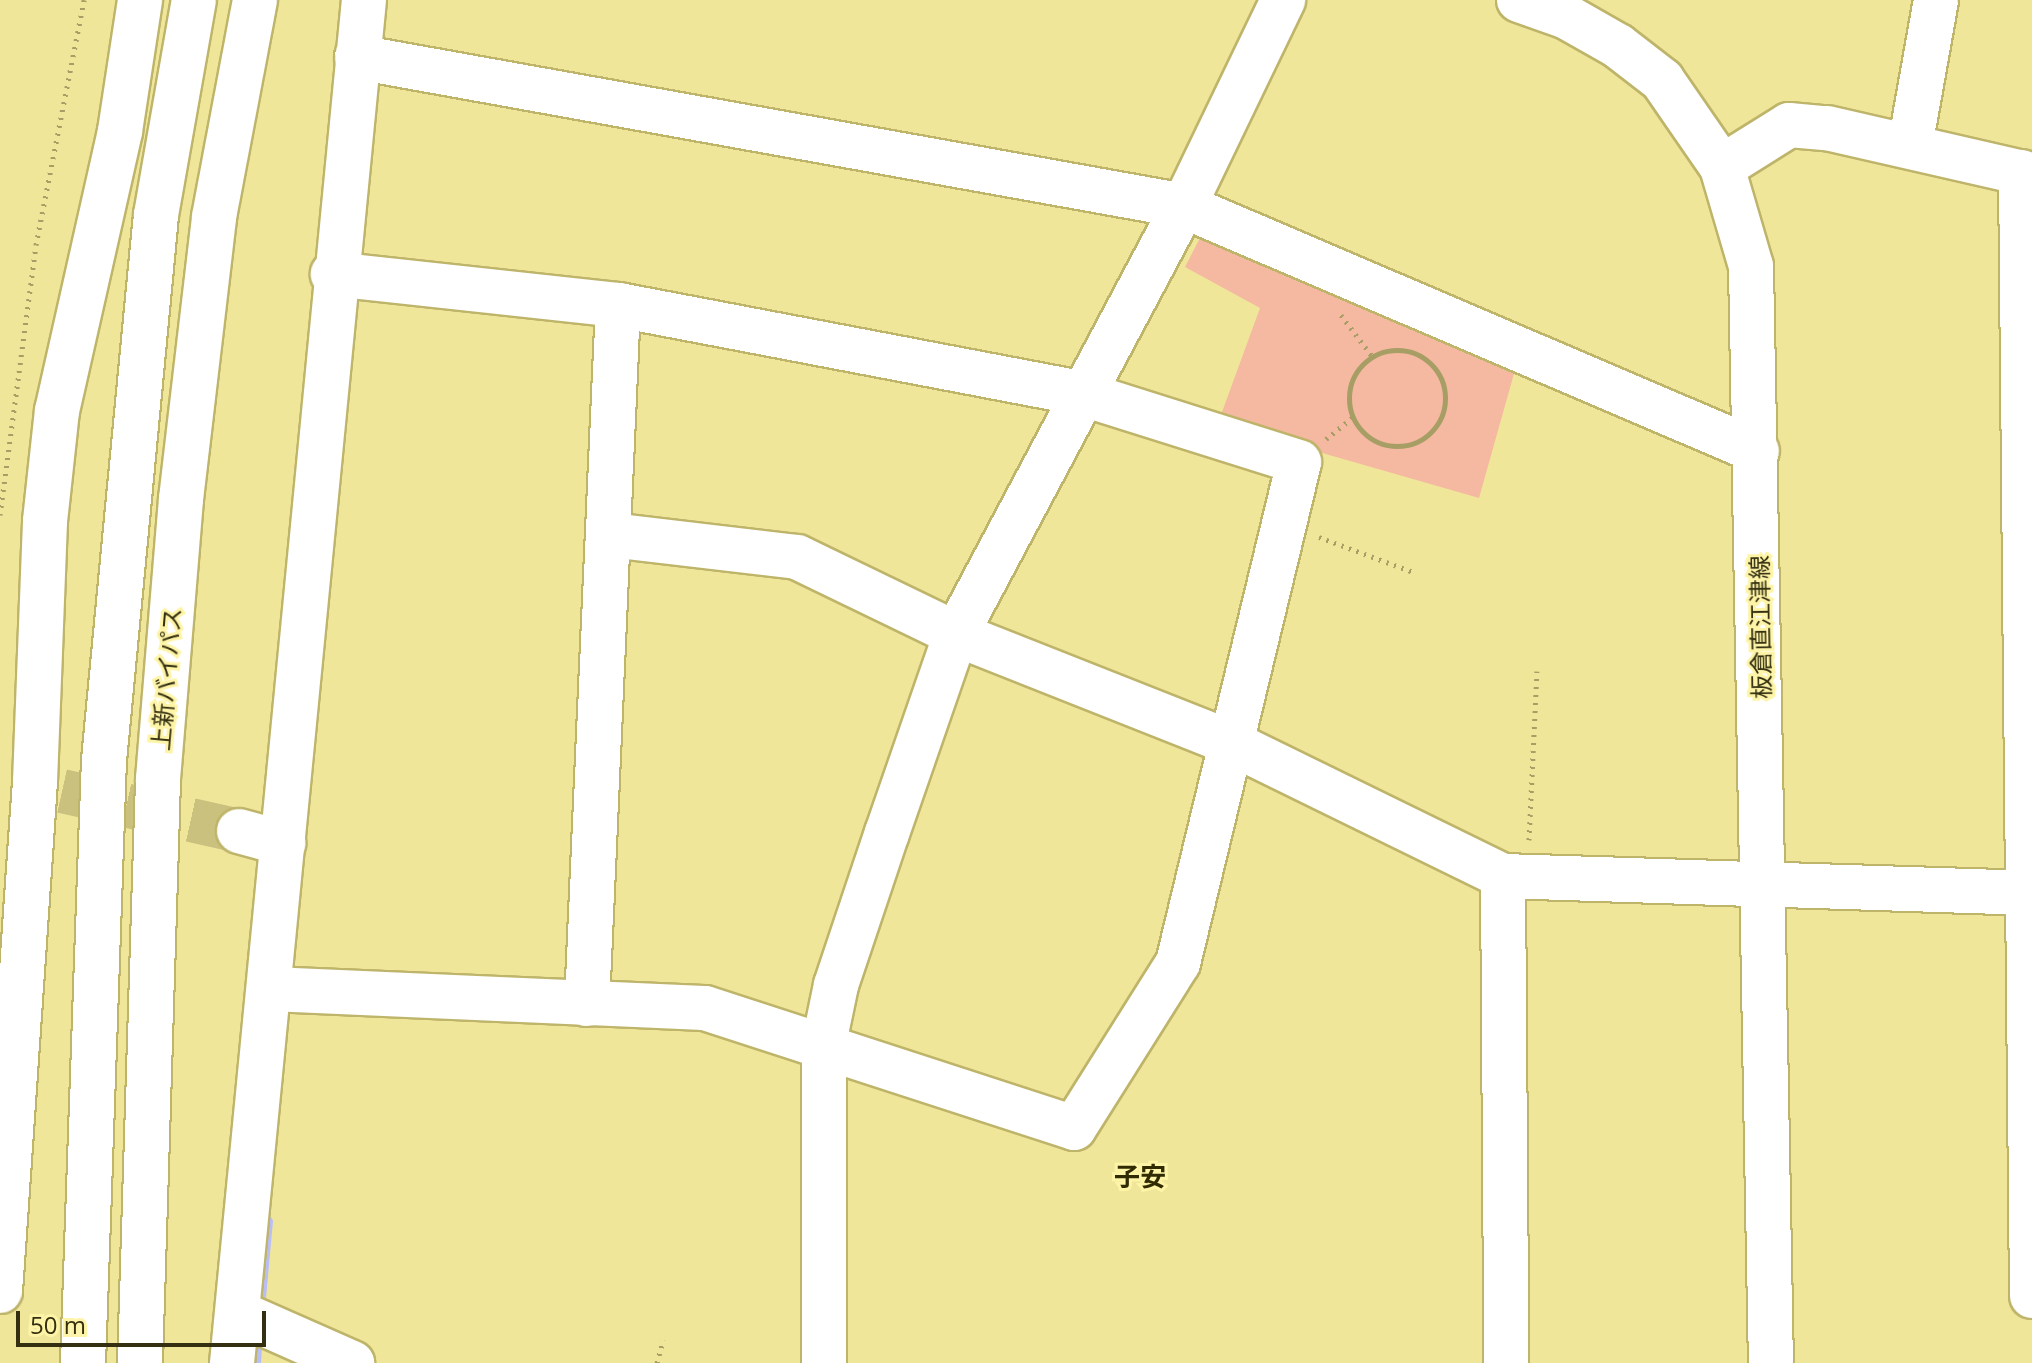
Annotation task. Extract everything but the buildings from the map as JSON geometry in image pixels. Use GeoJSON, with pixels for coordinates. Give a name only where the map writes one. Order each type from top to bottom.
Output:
{"type":"FeatureCollection","features":[{"type":"Feature","properties":{"kind":"main road"},"geometry":{"type":"LineString","coordinates":[[0,1291],[45,521],[57,411],[120,131],[140,0]]}},
{"type":"Feature","properties":{"kind":"main road"},"geometry":{"type":"LineString","coordinates":[[83,1363],[105,745],[156,215],[194,0]]}},
{"type":"Feature","properties":{"kind":"main road","name":"上新バイパス"},"geometry":{"type":"LineString","coordinates":[[140,1363],[158,779],[181,499],[214,217],[255,0]]}},
{"type":"Feature","properties":{"kind":"main road"},"geometry":{"type":"LineString","coordinates":[[232,1363],[270,989],[333,274],[364,0]]}},
{"type":"Feature","properties":{"kind":"main road"},"geometry":{"type":"LineString","coordinates":[[824,1363],[824,1043],[836,985],[956,634],[1080,393],[1184,206],[1283,0]]}},
{"type":"Feature","properties":{"kind":"main road","name":"板倉直江津線"},"geometry":{"type":"LineString","coordinates":[[1519,0],[1567,17],[1618,46],[1662,80],[1722,167],[1751,266],[1766,887],[1771,1363]]}},
{"type":"Feature","properties":{"kind":"main road"},"geometry":{"type":"LineString","coordinates":[[1910,146],[1936,0]]}},
{"type":"Feature","properties":{"kind":"main road"},"geometry":{"type":"LineString","coordinates":[[357,57],[1184,206],[1757,451]]}},
{"type":"Feature","properties":{"kind":"main road"},"geometry":{"type":"LineString","coordinates":[[1722,167],[1789,125],[1910,146],[2027,174],[2032,1296]]}},
{"type":"Feature","properties":{"kind":"main road"},"geometry":{"type":"LineString","coordinates":[[270,989],[705,1008],[824,1043],[1074,1128],[1178,963],[1299,462],[1080,393],[618,305],[333,274]]}},
{"type":"Feature","properties":{"kind":"main road"},"geometry":{"type":"LineString","coordinates":[[587,1004],[618,305]]}},
{"type":"Feature","properties":{"kind":"main road"},"geometry":{"type":"LineString","coordinates":[[610,535],[797,557],[956,634],[1229,742],[1516,877],[2029,893]]}},
{"type":"Feature","properties":{"kind":"main road"},"geometry":{"type":"LineString","coordinates":[[239,831],[283,843]]}},
{"type":"Feature","properties":{"kind":"main road"},"geometry":{"type":"LineString","coordinates":[[1506,1363],[1516,877]]}},
{"type":"Feature","properties":{"kind":"main road"},"geometry":{"type":"LineString","coordinates":[[239,1313],[300,1352],[352,1363]]}},
{"type":"Feature","properties":{"kind":"path"},"geometry":{"type":"LineString","coordinates":[[0,515],[36,245],[84,0]]}},
{"type":"Feature","properties":{"kind":"path"},"geometry":{"type":"LineString","coordinates":[[1387,350],[1404,350],[1432,365],[1445,394],[1443,409],[1427,435],[1399,446],[1369,438],[1358,427],[1348,397],[1360,367],[1387,350]]}},
{"type":"Feature","properties":{"kind":"path"},"geometry":{"type":"LineString","coordinates":[[1283,524],[1416,573]]}},
{"type":"Feature","properties":{"kind":"path"},"geometry":{"type":"LineString","coordinates":[[1516,877],[1537,671]]}},
{"type":"Feature","properties":{"kind":"path"},"geometry":{"type":"LineString","coordinates":[[657,1363],[663,1340]]}},
{"type":"Feature","properties":{"kind":"shaded area"},"geometry":{"type":"Polygon","coordinates":[[[1200,238],[1328,285],[1515,370],[1479,498],[1218,423],[1260,308],[1185,267],[1200,238]]]}},
{"type":"Feature","properties":{"kind":"waterway"},"geometry":{"type":"LineString","coordinates":[[260,1309],[268,1221]]}},
{"type":"Feature","properties":{"kind":"waterway"},"geometry":{"type":"LineString","coordinates":[[256,1363],[258,1333]]}},
{"type":"Feature","properties":{"kind":"tunnel"},"geometry":{"type":"LineString","coordinates":[[62,791],[239,831]]}},
{"type":"Feature","properties":{"kind":"district","name":"子安"},"geometry":{"type":"Point","coordinates":[1140,1177]}}]}
